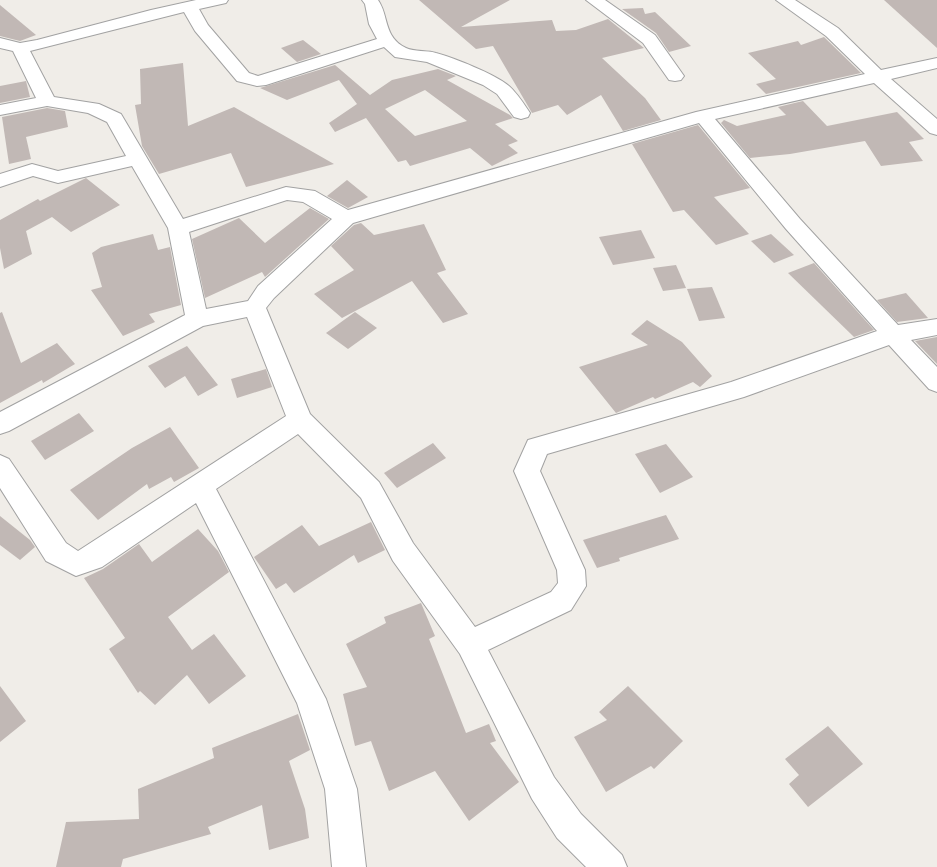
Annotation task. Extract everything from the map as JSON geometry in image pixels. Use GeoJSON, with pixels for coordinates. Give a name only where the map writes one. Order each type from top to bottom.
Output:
{"type":"FeatureCollection","features":[{"type":"Feature","properties":{"kind":"street"},"geometry":{"type":"LineString","coordinates":[[0,43],[20,48],[220,0]]}},
{"type":"Feature","properties":{"kind":"street"},"geometry":{"type":"LineString","coordinates":[[370,0],[373,4],[377,24],[387,41],[401,53],[431,57],[489,81],[503,90],[521,113]]}},
{"type":"Feature","properties":{"kind":"street"},"geometry":{"type":"LineString","coordinates":[[594,0],[649,39],[675,76]]}},
{"type":"Feature","properties":{"kind":"street"},"geometry":{"type":"LineString","coordinates":[[784,0],[832,32],[877,76],[937,129]]}},
{"type":"Feature","properties":{"kind":"street"},"geometry":{"type":"LineString","coordinates":[[189,6],[201,27],[243,77],[257,81],[387,41]]}},
{"type":"Feature","properties":{"kind":"street"},"geometry":{"type":"LineString","coordinates":[[20,48],[47,101]]}},
{"type":"Feature","properties":{"kind":"street"},"geometry":{"type":"LineString","coordinates":[[0,424],[197,319],[255,308],[266,292],[346,218],[703,116],[937,63]]}},
{"type":"Feature","properties":{"kind":"street"},"geometry":{"type":"LineString","coordinates":[[0,110],[47,101],[93,108],[114,118],[178,228],[197,319]]}},
{"type":"Feature","properties":{"kind":"street"},"geometry":{"type":"LineString","coordinates":[[703,116],[793,224],[937,383]]}},
{"type":"Feature","properties":{"kind":"street"},"geometry":{"type":"LineString","coordinates":[[0,181],[32,170],[58,176],[72,175],[138,159]]}},
{"type":"Feature","properties":{"kind":"street"},"geometry":{"type":"LineString","coordinates":[[178,228],[286,193],[308,196],[346,218]]}},
{"type":"Feature","properties":{"kind":"street"},"geometry":{"type":"LineString","coordinates":[[255,308],[300,420],[370,490],[403,552],[470,644],[543,788],[569,826],[610,867]]}},
{"type":"Feature","properties":{"kind":"street"},"geometry":{"type":"LineString","coordinates":[[470,644],[561,601],[572,586],[571,570],[527,472],[537,447],[735,390],[894,334],[937,327]]}},
{"type":"Feature","properties":{"kind":"street"},"geometry":{"type":"LineString","coordinates":[[0,466],[56,552],[76,564],[92,558],[300,420]]}},
{"type":"Feature","properties":{"kind":"street"},"geometry":{"type":"LineString","coordinates":[[201,486],[310,699],[341,789],[349,867]]}},
{"type":"Feature","properties":{"kind":"building"},"geometry":{"type":"Polygon","coordinates":[[[419,0],[510,0],[461,27],[552,20],[556,31],[576,30],[608,19],[644,48],[602,58],[645,98],[661,120],[623,131],[601,95],[567,115],[558,105],[532,113],[493,46],[476,49],[419,0]]]}},
{"type":"Feature","properties":{"kind":"building"},"geometry":{"type":"Polygon","coordinates":[[[884,0],[937,0],[937,48],[884,0]]]}},
{"type":"Feature","properties":{"kind":"building"},"geometry":{"type":"Polygon","coordinates":[[[0,5],[36,35],[20,41],[0,36],[0,5]]]}},
{"type":"Feature","properties":{"kind":"building"},"geometry":{"type":"Polygon","coordinates":[[[643,8],[645,14],[655,12],[691,46],[669,52],[656,33],[622,9],[643,8]]]}},
{"type":"Feature","properties":{"kind":"building"},"geometry":{"type":"Polygon","coordinates":[[[824,37],[861,73],[766,94],[756,84],[776,79],[748,53],[798,41],[801,45],[824,37]]]}},
{"type":"Feature","properties":{"kind":"building"},"geometry":{"type":"Polygon","coordinates":[[[303,40],[321,54],[297,62],[281,48],[303,40]]]}},
{"type":"Feature","properties":{"kind":"building"},"geometry":{"type":"Polygon","coordinates":[[[183,63],[188,126],[234,107],[334,164],[246,187],[231,153],[159,174],[142,146],[135,105],[141,104],[140,69],[183,63]]]}},
{"type":"Feature","properties":{"kind":"building"},"geometry":{"type":"Polygon","coordinates":[[[335,65],[370,95],[392,80],[438,69],[456,76],[447,80],[513,118],[495,124],[518,141],[508,145],[518,153],[492,166],[470,148],[410,166],[406,160],[398,162],[366,118],[335,132],[329,123],[357,104],[339,80],[287,100],[260,88],[335,65]],[[425,90],[385,109],[415,136],[467,121],[425,90]]]}},
{"type":"Feature","properties":{"kind":"building"},"geometry":{"type":"Polygon","coordinates":[[[26,81],[30,97],[0,103],[0,86],[26,81]]]}},
{"type":"Feature","properties":{"kind":"building"},"geometry":{"type":"Polygon","coordinates":[[[803,101],[827,126],[897,112],[924,139],[909,142],[923,161],[881,166],[865,141],[790,154],[750,158],[721,123],[724,120],[737,126],[786,115],[778,107],[803,101]]]}},
{"type":"Feature","properties":{"kind":"building"},"geometry":{"type":"Polygon","coordinates":[[[47,108],[65,111],[68,127],[26,137],[31,159],[9,164],[2,117],[47,108]]]}},
{"type":"Feature","properties":{"kind":"building"},"geometry":{"type":"Polygon","coordinates":[[[698,125],[750,188],[714,197],[749,234],[716,245],[684,210],[673,212],[632,144],[698,125]]]}},
{"type":"Feature","properties":{"kind":"building"},"geometry":{"type":"Polygon","coordinates":[[[86,178],[120,205],[71,232],[52,217],[26,231],[32,254],[4,269],[0,248],[0,220],[38,199],[40,201],[86,178]]]}},
{"type":"Feature","properties":{"kind":"building"},"geometry":{"type":"Polygon","coordinates":[[[347,180],[368,197],[348,208],[327,196],[347,180]]]}},
{"type":"Feature","properties":{"kind":"building"},"geometry":{"type":"Polygon","coordinates":[[[310,208],[329,219],[265,277],[262,272],[205,298],[192,239],[239,218],[265,243],[310,208]]]}},
{"type":"Feature","properties":{"kind":"building"},"geometry":{"type":"Polygon","coordinates":[[[361,223],[374,235],[424,224],[446,270],[437,273],[468,314],[443,323],[412,281],[342,318],[314,294],[354,270],[331,246],[354,225],[361,223]]]}},
{"type":"Feature","properties":{"kind":"building"},"geometry":{"type":"Polygon","coordinates":[[[641,230],[655,258],[613,265],[599,237],[641,230]]]}},
{"type":"Feature","properties":{"kind":"building"},"geometry":{"type":"Polygon","coordinates":[[[153,234],[158,250],[170,247],[181,305],[149,314],[155,322],[123,336],[91,290],[102,287],[92,253],[101,247],[153,234]]]}},
{"type":"Feature","properties":{"kind":"building"},"geometry":{"type":"Polygon","coordinates":[[[771,234],[794,255],[774,263],[751,241],[771,234]]]}},
{"type":"Feature","properties":{"kind":"building"},"geometry":{"type":"Polygon","coordinates":[[[814,263],[874,330],[854,337],[788,273],[814,263]]]}},
{"type":"Feature","properties":{"kind":"building"},"geometry":{"type":"Polygon","coordinates":[[[676,265],[686,288],[663,291],[653,268],[676,265]]]}},
{"type":"Feature","properties":{"kind":"building"},"geometry":{"type":"Polygon","coordinates":[[[712,287],[725,318],[699,321],[687,289],[712,287]]]}},
{"type":"Feature","properties":{"kind":"building"},"geometry":{"type":"Polygon","coordinates":[[[906,293],[928,318],[897,322],[877,300],[906,293]]]}},
{"type":"Feature","properties":{"kind":"building"},"geometry":{"type":"Polygon","coordinates":[[[2,312],[21,363],[57,343],[75,364],[43,383],[42,380],[0,403],[0,313],[2,312]]]}},
{"type":"Feature","properties":{"kind":"building"},"geometry":{"type":"Polygon","coordinates":[[[355,312],[377,328],[348,349],[326,333],[355,312]]]}},
{"type":"Feature","properties":{"kind":"building"},"geometry":{"type":"Polygon","coordinates":[[[647,320],[682,342],[712,376],[700,387],[693,382],[655,399],[653,397],[616,413],[579,367],[648,345],[631,334],[647,320]]]}},
{"type":"Feature","properties":{"kind":"building"},"geometry":{"type":"Polygon","coordinates":[[[937,337],[937,364],[915,341],[937,337]]]}},
{"type":"Feature","properties":{"kind":"building"},"geometry":{"type":"Polygon","coordinates":[[[187,346],[218,385],[198,396],[185,376],[165,388],[148,366],[187,346]]]}},
{"type":"Feature","properties":{"kind":"building"},"geometry":{"type":"Polygon","coordinates":[[[266,369],[272,387],[237,398],[231,379],[266,369]]]}},
{"type":"Feature","properties":{"kind":"building"},"geometry":{"type":"Polygon","coordinates":[[[79,413],[94,431],[45,460],[31,441],[79,413]]]}},
{"type":"Feature","properties":{"kind":"building"},"geometry":{"type":"Polygon","coordinates":[[[170,427],[199,468],[174,482],[171,477],[149,489],[147,484],[98,520],[70,490],[132,448],[170,427]]]}},
{"type":"Feature","properties":{"kind":"building"},"geometry":{"type":"Polygon","coordinates":[[[433,443],[446,458],[397,488],[384,473],[433,443]]]}},
{"type":"Feature","properties":{"kind":"building"},"geometry":{"type":"Polygon","coordinates":[[[666,444],[693,477],[660,493],[635,454],[666,444]]]}},
{"type":"Feature","properties":{"kind":"building"},"geometry":{"type":"Polygon","coordinates":[[[666,515],[679,539],[619,558],[620,561],[597,568],[583,540],[666,515]]]}},
{"type":"Feature","properties":{"kind":"building"},"geometry":{"type":"Polygon","coordinates":[[[0,516],[30,540],[35,547],[20,560],[0,545],[0,516]]]}},
{"type":"Feature","properties":{"kind":"building"},"geometry":{"type":"Polygon","coordinates":[[[371,522],[385,550],[358,563],[354,555],[294,593],[286,583],[276,589],[254,557],[302,525],[319,546],[371,522]]]}},
{"type":"Feature","properties":{"kind":"building"},"geometry":{"type":"Polygon","coordinates":[[[198,529],[218,551],[229,572],[168,617],[192,650],[214,634],[246,676],[209,704],[187,675],[155,705],[140,691],[138,693],[109,649],[125,638],[84,578],[103,569],[139,544],[152,562],[198,529]]]}},
{"type":"Feature","properties":{"kind":"building"},"geometry":{"type":"Polygon","coordinates":[[[421,603],[435,636],[429,639],[466,733],[489,724],[496,741],[490,743],[519,782],[469,821],[435,771],[389,791],[371,741],[355,746],[343,694],[367,687],[346,644],[386,623],[384,617],[421,603]]]}},
{"type":"Feature","properties":{"kind":"building"},"geometry":{"type":"Polygon","coordinates":[[[0,686],[26,721],[0,742],[0,686]]]}},
{"type":"Feature","properties":{"kind":"building"},"geometry":{"type":"Polygon","coordinates":[[[628,686],[683,741],[654,769],[651,766],[606,792],[574,737],[607,720],[599,712],[628,686]]]}},
{"type":"Feature","properties":{"kind":"building"},"geometry":{"type":"Polygon","coordinates":[[[298,714],[310,750],[289,761],[305,809],[309,838],[269,850],[262,805],[208,827],[211,834],[123,859],[121,867],[56,867],[66,822],[139,819],[138,789],[214,758],[212,748],[298,714]]]}},
{"type":"Feature","properties":{"kind":"building"},"geometry":{"type":"Polygon","coordinates":[[[828,726],[863,764],[808,807],[789,784],[799,775],[785,759],[828,726]]]}}]}
